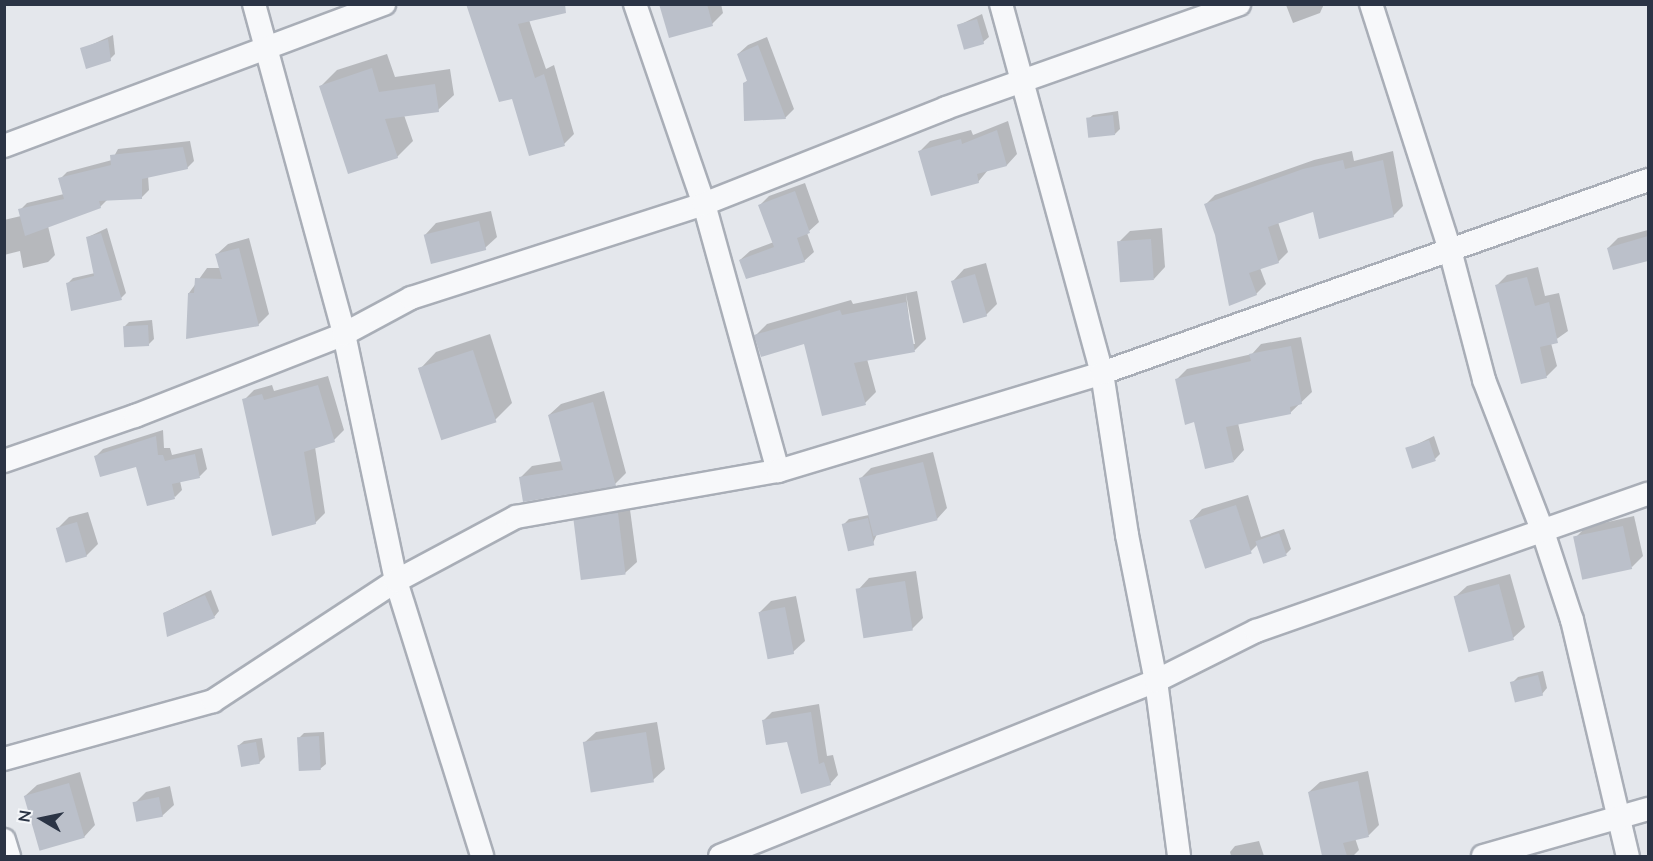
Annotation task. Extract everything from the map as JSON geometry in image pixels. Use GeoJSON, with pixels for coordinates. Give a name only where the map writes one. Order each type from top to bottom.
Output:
{"type":"FeatureCollection","features":[{"type":"Feature","properties":{"kind":"street"},"geometry":{"type":"LineString","coordinates":[[254,4],[344,334],[396,581],[482,856]]}},
{"type":"Feature","properties":{"kind":"street"},"geometry":{"type":"LineString","coordinates":[[4,146],[117,101],[267,51],[384,4]]}},
{"type":"Feature","properties":{"kind":"street"},"geometry":{"type":"LineString","coordinates":[[635,4],[704,204],[778,471]]}},
{"type":"Feature","properties":{"kind":"street"},"geometry":{"type":"LineString","coordinates":[[1001,4],[1102,373],[1127,535],[1156,681],[1179,856]]}},
{"type":"Feature","properties":{"kind":"street"},"geometry":{"type":"LineString","coordinates":[[4,460],[135,416],[344,334],[411,298],[704,204],[1022,81],[1239,4]]}},
{"type":"Feature","properties":{"kind":"street"},"geometry":{"type":"LineString","coordinates":[[1371,4],[1450,250],[1484,380],[1543,532],[1572,620],[1628,856]]}},
{"type":"Feature","properties":{"kind":"street"},"geometry":{"type":"LineString","coordinates":[[4,759],[213,701],[396,581],[516,517],[778,471],[1102,373],[1648,180]]}},
{"type":"Feature","properties":{"kind":"street"},"geometry":{"type":"LineString","coordinates":[[720,856],[1156,681],[1256,630],[1648,494]]}},
{"type":"Feature","properties":{"kind":"street"},"geometry":{"type":"LineString","coordinates":[[1483,856],[1648,809]]}},
{"type":"Feature","properties":{"kind":"street"},"geometry":{"type":"LineString","coordinates":[[4,840],[9,856]]}},
{"type":"Feature","properties":{"kind":"building"},"geometry":{"type":"Polygon","coordinates":[[[466,4],[565,4],[566,13],[518,24],[535,78],[544,74],[565,146],[529,156],[512,99],[499,102],[466,4]]]}},
{"type":"Feature","properties":{"kind":"building"},"geometry":{"type":"Polygon","coordinates":[[[659,4],[707,4],[713,26],[669,38],[659,4]]]}},
{"type":"Feature","properties":{"kind":"building"},"geometry":{"type":"Polygon","coordinates":[[[977,19],[984,44],[964,50],[957,25],[977,19]]]}},
{"type":"Feature","properties":{"kind":"building"},"geometry":{"type":"Polygon","coordinates":[[[108,39],[111,61],[86,69],[80,48],[108,39]]]}},
{"type":"Feature","properties":{"kind":"building"},"geometry":{"type":"Polygon","coordinates":[[[758,45],[786,119],[744,121],[743,83],[747,81],[737,54],[758,45]]]}},
{"type":"Feature","properties":{"kind":"building"},"geometry":{"type":"Polygon","coordinates":[[[372,68],[379,92],[435,84],[439,112],[385,119],[398,158],[348,174],[319,86],[372,68]]]}},
{"type":"Feature","properties":{"kind":"building"},"geometry":{"type":"Polygon","coordinates":[[[1113,115],[1115,135],[1088,138],[1086,118],[1113,115]]]}},
{"type":"Feature","properties":{"kind":"building"},"geometry":{"type":"Polygon","coordinates":[[[997,130],[1007,166],[977,174],[979,183],[931,196],[918,151],[961,139],[962,144],[997,130]]]}},
{"type":"Feature","properties":{"kind":"building"},"geometry":{"type":"Polygon","coordinates":[[[183,147],[188,169],[142,179],[142,199],[99,201],[101,208],[25,236],[18,209],[64,199],[58,178],[111,165],[110,155],[183,147]]]}},
{"type":"Feature","properties":{"kind":"building"},"geometry":{"type":"Polygon","coordinates":[[[1343,160],[1345,169],[1383,160],[1394,217],[1319,239],[1313,212],[1268,227],[1279,263],[1249,273],[1257,295],[1229,306],[1215,235],[1204,204],[1303,169],[1343,160]]]}},
{"type":"Feature","properties":{"kind":"building"},"geometry":{"type":"Polygon","coordinates":[[[795,191],[810,233],[797,238],[805,262],[746,279],[739,260],[774,247],[758,205],[795,191]]]}},
{"type":"Feature","properties":{"kind":"building"},"geometry":{"type":"Polygon","coordinates":[[[479,221],[486,250],[431,264],[424,235],[479,221]]]}},
{"type":"Feature","properties":{"kind":"building"},"geometry":{"type":"Polygon","coordinates":[[[101,233],[122,300],[71,311],[66,283],[94,276],[86,237],[101,233]]]}},
{"type":"Feature","properties":{"kind":"building"},"geometry":{"type":"Polygon","coordinates":[[[1648,236],[1648,261],[1613,270],[1607,248],[1648,236]]]}},
{"type":"Feature","properties":{"kind":"building"},"geometry":{"type":"Polygon","coordinates":[[[1151,239],[1154,280],[1120,282],[1117,241],[1151,239]]]}},
{"type":"Feature","properties":{"kind":"building"},"geometry":{"type":"Polygon","coordinates":[[[239,248],[259,326],[186,339],[188,293],[194,293],[195,278],[222,279],[215,254],[239,248]]]}},
{"type":"Feature","properties":{"kind":"building"},"geometry":{"type":"Polygon","coordinates":[[[975,274],[987,316],[963,323],[951,281],[975,274]]]}},
{"type":"Feature","properties":{"kind":"building"},"geometry":{"type":"Polygon","coordinates":[[[1527,277],[1535,306],[1549,302],[1558,343],[1540,347],[1547,378],[1521,384],[1495,285],[1527,277]]]}},
{"type":"Feature","properties":{"kind":"building"},"geometry":{"type":"Polygon","coordinates":[[[906,302],[915,352],[854,363],[866,405],[822,416],[804,344],[761,357],[754,335],[840,310],[842,315],[906,302]]]}},
{"type":"Feature","properties":{"kind":"building"},"geometry":{"type":"Polygon","coordinates":[[[148,325],[149,346],[124,347],[123,326],[148,325]]]}},
{"type":"Feature","properties":{"kind":"building"},"geometry":{"type":"Polygon","coordinates":[[[1291,346],[1302,404],[1290,407],[1291,414],[1226,427],[1234,462],[1205,469],[1194,422],[1185,425],[1175,379],[1251,361],[1249,354],[1291,346]]]}},
{"type":"Feature","properties":{"kind":"building"},"geometry":{"type":"Polygon","coordinates":[[[473,350],[496,422],[441,440],[418,368],[473,350]]]}},
{"type":"Feature","properties":{"kind":"building"},"geometry":{"type":"Polygon","coordinates":[[[318,385],[335,442],[304,452],[316,524],[272,536],[242,399],[262,394],[264,400],[318,385]]]}},
{"type":"Feature","properties":{"kind":"building"},"geometry":{"type":"Polygon","coordinates":[[[593,402],[616,486],[523,502],[519,477],[563,470],[548,415],[593,402]]]}},
{"type":"Feature","properties":{"kind":"building"},"geometry":{"type":"Polygon","coordinates":[[[156,436],[158,455],[163,455],[165,461],[195,454],[200,478],[172,484],[175,499],[147,506],[136,467],[100,477],[94,456],[156,436]]]}},
{"type":"Feature","properties":{"kind":"building"},"geometry":{"type":"Polygon","coordinates":[[[1429,440],[1436,461],[1412,469],[1405,448],[1429,440]]]}},
{"type":"Feature","properties":{"kind":"building"},"geometry":{"type":"Polygon","coordinates":[[[923,462],[938,520],[873,536],[859,478],[923,462]]]}},
{"type":"Feature","properties":{"kind":"building"},"geometry":{"type":"Polygon","coordinates":[[[1236,505],[1252,554],[1205,569],[1189,520],[1236,505]]]}},
{"type":"Feature","properties":{"kind":"building"},"geometry":{"type":"Polygon","coordinates":[[[618,513],[626,575],[581,580],[573,518],[618,513]]]}},
{"type":"Feature","properties":{"kind":"building"},"geometry":{"type":"Polygon","coordinates":[[[868,518],[874,545],[848,551],[842,524],[868,518]]]}},
{"type":"Feature","properties":{"kind":"building"},"geometry":{"type":"Polygon","coordinates":[[[77,522],[87,557],[66,563],[56,528],[77,522]]]}},
{"type":"Feature","properties":{"kind":"building"},"geometry":{"type":"Polygon","coordinates":[[[1623,526],[1632,569],[1582,580],[1573,537],[1623,526]]]}},
{"type":"Feature","properties":{"kind":"building"},"geometry":{"type":"Polygon","coordinates":[[[1279,533],[1287,556],[1263,564],[1255,541],[1279,533]]]}},
{"type":"Feature","properties":{"kind":"building"},"geometry":{"type":"Polygon","coordinates":[[[905,581],[913,630],[863,638],[856,589],[905,581]]]}},
{"type":"Feature","properties":{"kind":"building"},"geometry":{"type":"Polygon","coordinates":[[[1499,584],[1514,640],[1469,652],[1454,596],[1499,584]]]}},
{"type":"Feature","properties":{"kind":"building"},"geometry":{"type":"Polygon","coordinates":[[[205,595],[215,618],[167,637],[163,613],[205,595]]]}},
{"type":"Feature","properties":{"kind":"building"},"geometry":{"type":"Polygon","coordinates":[[[785,607],[794,654],[768,659],[758,612],[785,607]]]}},
{"type":"Feature","properties":{"kind":"building"},"geometry":{"type":"Polygon","coordinates":[[[1538,675],[1543,695],[1515,702],[1510,682],[1538,675]]]}},
{"type":"Feature","properties":{"kind":"building"},"geometry":{"type":"Polygon","coordinates":[[[811,712],[819,764],[824,762],[831,785],[801,794],[787,742],[766,745],[762,720],[811,712]]]}},
{"type":"Feature","properties":{"kind":"building"},"geometry":{"type":"Polygon","coordinates":[[[646,732],[654,782],[591,792],[583,742],[646,732]]]}},
{"type":"Feature","properties":{"kind":"building"},"geometry":{"type":"Polygon","coordinates":[[[319,736],[321,770],[299,771],[297,737],[319,736]]]}},
{"type":"Feature","properties":{"kind":"building"},"geometry":{"type":"Polygon","coordinates":[[[256,742],[260,764],[241,767],[237,745],[256,742]]]}},
{"type":"Feature","properties":{"kind":"building"},"geometry":{"type":"Polygon","coordinates":[[[1358,781],[1369,837],[1343,843],[1347,856],[1322,856],[1308,792],[1358,781]]]}},
{"type":"Feature","properties":{"kind":"building"},"geometry":{"type":"Polygon","coordinates":[[[69,783],[85,838],[40,851],[24,796],[69,783]]]}},
{"type":"Feature","properties":{"kind":"building"},"geometry":{"type":"Polygon","coordinates":[[[159,797],[163,817],[136,822],[132,802],[159,797]]]}}]}
